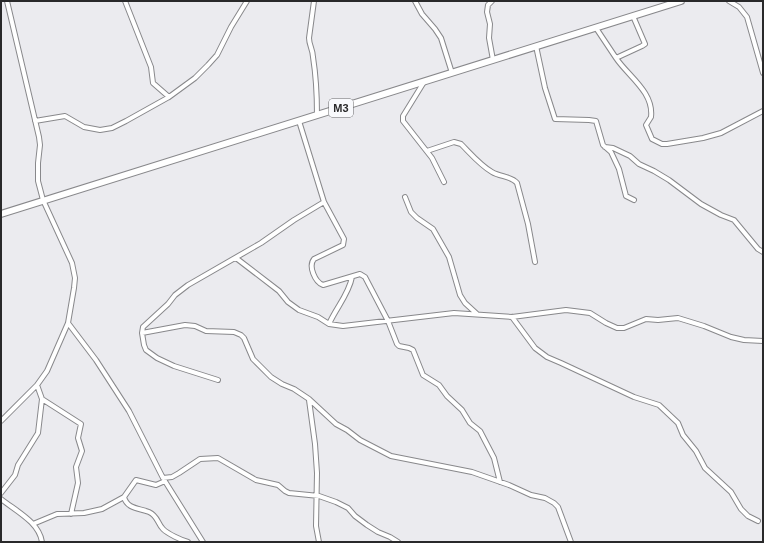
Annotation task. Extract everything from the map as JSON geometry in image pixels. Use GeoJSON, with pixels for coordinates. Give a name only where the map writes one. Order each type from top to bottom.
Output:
{"type":"FeatureCollection","features":[{"type":"Feature","properties":{"kind":"main road","name":"M3"},"geometry":{"type":"LineString","coordinates":[[1,214],[681,1]]}},
{"type":"Feature","properties":{"kind":"street"},"geometry":{"type":"LineString","coordinates":[[1,421],[37,385],[48,371],[68,323],[75,278],[74,270],[43,200],[38,181],[40,145],[7,1]]}},
{"type":"Feature","properties":{"kind":"street"},"geometry":{"type":"LineString","coordinates":[[125,1],[151,67],[153,83],[169,97]]}},
{"type":"Feature","properties":{"kind":"street"},"geometry":{"type":"LineString","coordinates":[[35,121],[65,116],[90,129],[100,130],[112,128],[169,97],[195,78],[217,55],[231,27],[247,1]]}},
{"type":"Feature","properties":{"kind":"street"},"geometry":{"type":"LineString","coordinates":[[314,1],[309,43],[314,57],[317,115]]}},
{"type":"Feature","properties":{"kind":"street"},"geometry":{"type":"LineString","coordinates":[[415,1],[422,14],[441,38],[452,73]]}},
{"type":"Feature","properties":{"kind":"street"},"geometry":{"type":"LineString","coordinates":[[492,1],[487,9],[487,12],[490,24],[489,38],[493,60]]}},
{"type":"Feature","properties":{"kind":"street"},"geometry":{"type":"LineString","coordinates":[[729,1],[739,7],[748,16],[763,73]]}},
{"type":"Feature","properties":{"kind":"street"},"geometry":{"type":"LineString","coordinates":[[616,58],[645,44],[633,16]]}},
{"type":"Feature","properties":{"kind":"street"},"geometry":{"type":"LineString","coordinates":[[596,28],[622,66],[638,82],[650,104],[651,117],[646,123],[646,126],[652,139],[662,144],[681,142],[721,133],[763,112]]}},
{"type":"Feature","properties":{"kind":"street"},"geometry":{"type":"LineString","coordinates":[[536,46],[545,88],[555,119],[594,121],[598,126],[602,143],[611,152],[619,169],[626,196],[634,200]]}},
{"type":"Feature","properties":{"kind":"street"},"geometry":{"type":"LineString","coordinates":[[424,82],[403,119],[404,124],[432,158],[444,182]]}},
{"type":"Feature","properties":{"kind":"street"},"geometry":{"type":"LineString","coordinates":[[299,121],[324,202],[344,239],[343,245],[314,259],[311,265],[314,275],[320,284],[323,285],[360,274],[365,277],[388,321],[397,344],[413,350],[423,375],[439,385],[446,396],[462,410],[470,423],[480,431],[494,458],[500,482]]}},
{"type":"Feature","properties":{"kind":"street"},"geometry":{"type":"LineString","coordinates":[[427,151],[458,142],[481,164],[491,171],[502,177],[512,178],[515,180],[528,224],[535,262]]}},
{"type":"Feature","properties":{"kind":"street"},"geometry":{"type":"LineString","coordinates":[[605,147],[614,148],[630,156],[639,164],[654,170],[669,180],[701,204],[734,220],[758,249],[763,252]]}},
{"type":"Feature","properties":{"kind":"street"},"geometry":{"type":"LineString","coordinates":[[405,197],[411,212],[433,229],[449,257],[460,295],[465,303],[477,315]]}},
{"type":"Feature","properties":{"kind":"street"},"geometry":{"type":"LineString","coordinates":[[218,380],[174,366],[157,358],[146,350],[142,333],[143,327],[188,285],[261,243],[294,220],[324,202]]}},
{"type":"Feature","properties":{"kind":"street"},"geometry":{"type":"LineString","coordinates":[[236,258],[294,306],[305,313],[322,319],[329,324],[343,326],[454,313],[512,317],[569,310],[590,313],[610,325],[621,328],[646,319],[658,320],[678,318],[704,326],[731,337],[744,340],[763,341]]}},
{"type":"Feature","properties":{"kind":"street"},"geometry":{"type":"LineString","coordinates":[[329,324],[350,285],[352,277]]}},
{"type":"Feature","properties":{"kind":"street"},"geometry":{"type":"LineString","coordinates":[[512,317],[535,348],[548,358],[561,362],[634,397],[659,405],[676,420],[683,436],[696,451],[705,468],[729,490],[741,509],[748,516],[758,521]]}},
{"type":"Feature","properties":{"kind":"street"},"geometry":{"type":"LineString","coordinates":[[68,323],[93,355],[129,411],[164,480],[201,541]]}},
{"type":"Feature","properties":{"kind":"street"},"geometry":{"type":"LineString","coordinates":[[142,333],[185,325],[206,330],[234,332],[244,338],[253,359],[271,377],[309,399],[336,424],[360,440],[389,455],[422,463],[437,464],[472,472],[531,495],[545,498],[554,503],[560,511],[571,542]]}},
{"type":"Feature","properties":{"kind":"street"},"geometry":{"type":"LineString","coordinates":[[1,493],[15,475],[18,465],[38,432],[42,399],[37,385]]}},
{"type":"Feature","properties":{"kind":"street"},"geometry":{"type":"LineString","coordinates":[[42,399],[81,424],[78,438],[82,451],[76,467],[78,483],[71,514]]}},
{"type":"Feature","properties":{"kind":"street"},"geometry":{"type":"LineString","coordinates":[[309,399],[315,444],[316,526],[319,542]]}},
{"type":"Feature","properties":{"kind":"street"},"geometry":{"type":"LineString","coordinates":[[33,524],[53,515],[84,513],[102,509],[124,497],[136,480],[156,485],[179,473],[200,459],[218,458],[256,480],[278,485],[290,493],[316,495],[343,505],[367,525],[378,532],[390,536],[398,542]]}},
{"type":"Feature","properties":{"kind":"street"},"geometry":{"type":"LineString","coordinates":[[124,497],[125,502],[128,505],[154,515],[159,520],[164,530],[188,542]]}},
{"type":"Feature","properties":{"kind":"street"},"geometry":{"type":"LineString","coordinates":[[1,499],[33,524],[41,534],[42,542]]}}]}
